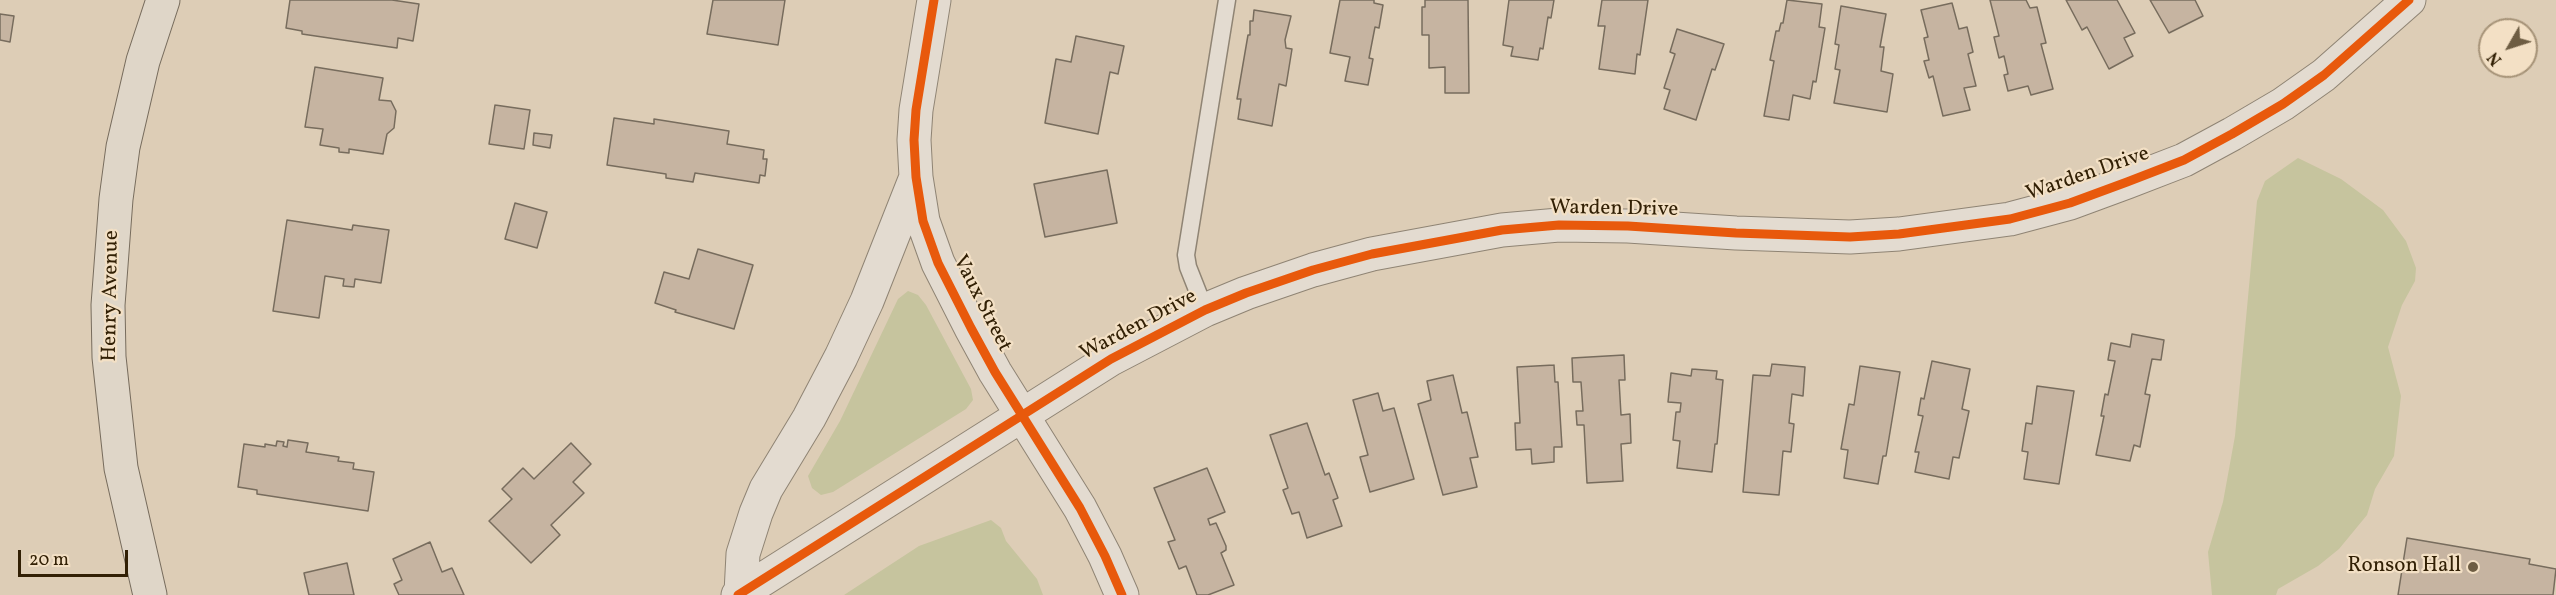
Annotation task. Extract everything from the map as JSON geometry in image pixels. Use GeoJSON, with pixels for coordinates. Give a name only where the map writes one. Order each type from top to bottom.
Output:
{"type":"FeatureCollection","features":[{"type":"Feature","properties":{"kind":"main road","name":"Henry Avenue"},"geometry":{"type":"LineString","coordinates":[[150,595],[119,459],[109,357],[108,305],[114,220],[123,147],[143,61],[163,0]]}},
{"type":"Feature","properties":{"kind":"street","name":"Vaux Street"},"geometry":{"type":"LineString","coordinates":[[934,0],[916,110],[914,140],[916,177],[923,221],[938,263],[970,328],[1080,507],[1106,556],[1122,595]]}},
{"type":"Feature","properties":{"kind":"street","name":"Warden Drive"},"geometry":{"type":"LineString","coordinates":[[739,594],[1112,359],[1205,310],[1246,293],[1323,267],[1372,254],[1502,230],[1559,225],[1628,226],[1850,237],[1955,228],[2020,216],[2070,203],[2127,182],[2184,159],[2222,139],[2283,104],[2324,75],[2409,0]]}},
{"type":"Feature","properties":{"kind":"street"},"geometry":{"type":"LineString","coordinates":[[739,594],[743,555],[766,489],[809,418],[841,357],[867,301],[916,177]]}},
{"type":"Feature","properties":{"kind":"lane"},"geometry":{"type":"LineString","coordinates":[[1205,310],[1188,267],[1186,255],[1227,0]]}},
{"type":"Feature","properties":{"kind":"shaded area"},"geometry":{"type":"Polygon","coordinates":[[[2298,158],[2341,179],[2383,210],[2406,241],[2416,268],[2415,281],[2402,305],[2388,347],[2401,396],[2394,456],[2375,489],[2367,515],[2339,549],[2318,566],[2278,589],[2276,595],[2212,595],[2208,552],[2223,502],[2235,436],[2257,201],[2265,181],[2298,158]]]}},
{"type":"Feature","properties":{"kind":"shaded area"},"geometry":{"type":"Polygon","coordinates":[[[908,291],[918,295],[926,305],[971,389],[973,400],[966,409],[833,492],[821,495],[812,488],[808,476],[840,421],[898,299],[908,291]]]}},
{"type":"Feature","properties":{"kind":"shaded area"},"geometry":{"type":"Polygon","coordinates":[[[991,520],[1001,528],[1006,541],[1037,579],[1043,595],[844,595],[919,546],[991,520]]]}},
{"type":"Feature","properties":{"kind":"building"},"geometry":{"type":"Polygon","coordinates":[[[290,0],[392,0],[419,4],[413,41],[398,38],[397,48],[302,34],[302,31],[286,28],[290,0]]]}},
{"type":"Feature","properties":{"kind":"building"},"geometry":{"type":"Polygon","coordinates":[[[713,0],[785,0],[778,45],[707,34],[713,0]]]}},
{"type":"Feature","properties":{"kind":"building"},"geometry":{"type":"Polygon","coordinates":[[[1340,0],[1374,0],[1374,3],[1383,5],[1379,28],[1375,27],[1369,58],[1373,59],[1368,85],[1345,81],[1350,57],[1330,53],[1340,0]]]}},
{"type":"Feature","properties":{"kind":"building"},"geometry":{"type":"Polygon","coordinates":[[[1425,0],[1468,0],[1469,93],[1445,93],[1445,67],[1429,68],[1429,35],[1422,35],[1422,7],[1425,7],[1425,0]]]}},
{"type":"Feature","properties":{"kind":"building"},"geometry":{"type":"Polygon","coordinates":[[[1509,0],[1554,0],[1551,18],[1548,17],[1543,49],[1540,48],[1538,60],[1511,56],[1513,47],[1503,45],[1509,0]]]}},
{"type":"Feature","properties":{"kind":"building"},"geometry":{"type":"Polygon","coordinates":[[[1602,0],[1648,0],[1635,74],[1599,69],[1605,26],[1598,26],[1602,0]]]}},
{"type":"Feature","properties":{"kind":"building"},"geometry":{"type":"Polygon","coordinates":[[[1787,0],[1822,4],[1819,27],[1825,28],[1816,82],[1813,81],[1810,99],[1793,95],[1789,120],[1764,116],[1774,61],[1770,60],[1776,31],[1779,31],[1783,23],[1787,0]]]}},
{"type":"Feature","properties":{"kind":"building"},"geometry":{"type":"Polygon","coordinates":[[[1990,0],[2026,0],[2030,8],[2037,7],[2046,43],[2041,44],[2053,89],[2031,95],[2028,86],[2008,91],[2004,75],[2008,74],[2004,56],[1999,58],[1994,37],[1999,36],[1990,0]]]}},
{"type":"Feature","properties":{"kind":"building"},"geometry":{"type":"Polygon","coordinates":[[[2066,0],[2117,0],[2135,33],[2124,38],[2133,56],[2109,69],[2087,27],[2082,30],[2066,0]]]}},
{"type":"Feature","properties":{"kind":"building"},"geometry":{"type":"Polygon","coordinates":[[[2150,0],[2195,0],[2203,16],[2169,33],[2150,0]]]}},
{"type":"Feature","properties":{"kind":"building"},"geometry":{"type":"Polygon","coordinates":[[[1952,3],[1959,29],[1967,27],[1973,52],[1968,54],[1976,86],[1964,88],[1970,110],[1943,116],[1933,76],[1929,78],[1924,61],[1929,60],[1924,38],[1928,37],[1921,10],[1952,3]]]}},
{"type":"Feature","properties":{"kind":"building"},"geometry":{"type":"Polygon","coordinates":[[[1841,6],[1886,14],[1880,47],[1884,47],[1881,71],[1893,74],[1887,112],[1834,103],[1840,70],[1835,69],[1839,45],[1835,44],[1841,6]]]}},
{"type":"Feature","properties":{"kind":"building"},"geometry":{"type":"Polygon","coordinates":[[[1254,10],[1291,16],[1285,40],[1286,48],[1292,49],[1286,86],[1279,84],[1272,126],[1238,119],[1241,99],[1237,99],[1248,35],[1250,35],[1250,21],[1253,21],[1254,10]]]}},
{"type":"Feature","properties":{"kind":"building"},"geometry":{"type":"Polygon","coordinates":[[[0,14],[14,16],[10,42],[0,40],[0,14]]]}},
{"type":"Feature","properties":{"kind":"building"},"geometry":{"type":"Polygon","coordinates":[[[1677,29],[1724,44],[1715,70],[1712,69],[1696,120],[1664,109],[1670,90],[1664,88],[1675,54],[1670,52],[1677,29]]]}},
{"type":"Feature","properties":{"kind":"building"},"geometry":{"type":"Polygon","coordinates":[[[1076,36],[1124,46],[1118,74],[1110,72],[1098,134],[1045,123],[1056,59],[1071,62],[1076,36]]]}},
{"type":"Feature","properties":{"kind":"building"},"geometry":{"type":"Polygon","coordinates":[[[315,67],[383,78],[379,100],[391,101],[396,111],[394,128],[387,134],[383,154],[349,149],[349,153],[339,152],[339,148],[320,145],[323,129],[305,127],[315,67]]]}},
{"type":"Feature","properties":{"kind":"building"},"geometry":{"type":"Polygon","coordinates":[[[495,105],[530,110],[524,149],[489,144],[495,105]]]}},
{"type":"Feature","properties":{"kind":"building"},"geometry":{"type":"Polygon","coordinates":[[[614,118],[654,124],[654,119],[729,131],[727,144],[764,150],[763,159],[767,159],[765,176],[760,175],[759,183],[695,173],[693,182],[666,178],[666,174],[607,165],[614,118]]]}},
{"type":"Feature","properties":{"kind":"building"},"geometry":{"type":"Polygon","coordinates":[[[534,133],[552,135],[550,148],[533,145],[534,133]]]}},
{"type":"Feature","properties":{"kind":"building"},"geometry":{"type":"Polygon","coordinates":[[[1107,170],[1117,223],[1045,237],[1034,184],[1107,170]]]}},
{"type":"Feature","properties":{"kind":"building"},"geometry":{"type":"Polygon","coordinates":[[[515,203],[547,212],[537,248],[505,239],[515,203]]]}},
{"type":"Feature","properties":{"kind":"building"},"geometry":{"type":"Polygon","coordinates":[[[287,220],[352,230],[353,225],[389,230],[381,283],[355,279],[354,287],[343,286],[344,279],[325,276],[319,318],[273,311],[287,220]]]}},
{"type":"Feature","properties":{"kind":"building"},"geometry":{"type":"Polygon","coordinates":[[[698,249],[753,265],[734,329],[675,312],[676,310],[655,303],[664,272],[689,279],[698,249]]]}},
{"type":"Feature","properties":{"kind":"building"},"geometry":{"type":"Polygon","coordinates":[[[2132,334],[2164,340],[2161,360],[2152,359],[2145,394],[2150,395],[2140,447],[2134,445],[2130,461],[2096,455],[2104,416],[2101,416],[2105,394],[2108,395],[2115,361],[2108,360],[2111,343],[2130,347],[2132,334]]]}},
{"type":"Feature","properties":{"kind":"building"},"geometry":{"type":"Polygon","coordinates":[[[1624,355],[1625,380],[1619,380],[1621,415],[1630,414],[1631,443],[1621,444],[1623,481],[1587,483],[1584,425],[1577,425],[1576,411],[1583,411],[1581,382],[1573,382],[1572,358],[1624,355]]]}},
{"type":"Feature","properties":{"kind":"building"},"geometry":{"type":"Polygon","coordinates":[[[1932,361],[1970,369],[1962,409],[1969,411],[1959,458],[1953,457],[1949,479],[1915,472],[1919,452],[1915,452],[1923,416],[1918,415],[1932,361]]]}},
{"type":"Feature","properties":{"kind":"building"},"geometry":{"type":"Polygon","coordinates":[[[1772,364],[1805,367],[1803,396],[1792,394],[1789,423],[1794,424],[1791,452],[1783,451],[1779,495],[1743,492],[1753,375],[1770,376],[1772,364]]]}},
{"type":"Feature","properties":{"kind":"building"},"geometry":{"type":"Polygon","coordinates":[[[1554,365],[1555,382],[1558,382],[1562,447],[1554,447],[1554,462],[1532,464],[1531,449],[1516,450],[1515,423],[1520,423],[1517,367],[1554,365]]]}},
{"type":"Feature","properties":{"kind":"building"},"geometry":{"type":"Polygon","coordinates":[[[1860,366],[1900,372],[1886,456],[1883,456],[1878,484],[1844,478],[1848,450],[1841,449],[1849,404],[1854,405],[1860,366]]]}},
{"type":"Feature","properties":{"kind":"building"},"geometry":{"type":"Polygon","coordinates":[[[1692,369],[1717,371],[1716,379],[1723,380],[1712,472],[1677,468],[1680,441],[1673,440],[1676,412],[1680,412],[1681,403],[1668,402],[1671,373],[1691,376],[1692,369]]]}},
{"type":"Feature","properties":{"kind":"building"},"geometry":{"type":"Polygon","coordinates":[[[1453,375],[1462,413],[1467,412],[1478,457],[1470,458],[1477,487],[1443,495],[1418,404],[1431,400],[1427,381],[1453,375]]]}},
{"type":"Feature","properties":{"kind":"building"},"geometry":{"type":"Polygon","coordinates":[[[2037,386],[2074,391],[2059,484],[2024,479],[2028,452],[2022,451],[2026,423],[2032,424],[2037,386]]]}},
{"type":"Feature","properties":{"kind":"building"},"geometry":{"type":"Polygon","coordinates":[[[1378,393],[1383,411],[1394,408],[1414,479],[1370,492],[1360,457],[1368,455],[1353,400],[1378,393]]]}},
{"type":"Feature","properties":{"kind":"building"},"geometry":{"type":"Polygon","coordinates":[[[1307,423],[1325,475],[1329,473],[1338,498],[1333,500],[1342,526],[1307,538],[1299,512],[1292,514],[1283,490],[1288,488],[1270,435],[1307,423]]]}},
{"type":"Feature","properties":{"kind":"building"},"geometry":{"type":"Polygon","coordinates":[[[288,440],[308,443],[306,452],[339,457],[338,461],[354,463],[353,469],[374,472],[368,511],[257,494],[257,490],[238,487],[244,444],[276,446],[277,441],[284,442],[283,446],[287,447],[288,440]]]}},
{"type":"Feature","properties":{"kind":"building"},"geometry":{"type":"Polygon","coordinates":[[[571,443],[591,464],[573,482],[584,493],[551,525],[560,535],[531,563],[489,521],[512,499],[502,489],[523,468],[534,479],[571,443]]]}},
{"type":"Feature","properties":{"kind":"building"},"geometry":{"type":"Polygon","coordinates":[[[1207,468],[1225,512],[1208,519],[1210,525],[1216,523],[1226,546],[1226,550],[1221,553],[1234,585],[1208,595],[1197,595],[1186,566],[1179,569],[1168,542],[1175,540],[1154,488],[1207,468]]]}},
{"type":"Feature","properties":{"kind":"building","name":"Ronson Hall"},"geometry":{"type":"Polygon","coordinates":[[[2407,538],[2530,559],[2529,564],[2556,569],[2553,595],[2398,595],[2407,538]]]}},
{"type":"Feature","properties":{"kind":"building"},"geometry":{"type":"Polygon","coordinates":[[[430,542],[442,572],[452,568],[464,595],[399,595],[394,584],[402,580],[393,559],[430,542]]]}},
{"type":"Feature","properties":{"kind":"building"},"geometry":{"type":"Polygon","coordinates":[[[347,563],[354,595],[309,595],[304,573],[347,563]]]}},
{"type":"Feature","properties":{"kind":"cycle path"},"geometry":{"type":"LineString","coordinates":[[934,0],[916,110],[914,140],[916,177],[923,221],[938,263],[971,328],[995,372],[1080,508],[1122,595]]}},
{"type":"Feature","properties":{"kind":"cycle path"},"geometry":{"type":"LineString","coordinates":[[738,595],[1111,359],[1205,310],[1246,293],[1313,270],[1372,254],[1502,230],[1559,225],[1628,226],[1850,237],[1899,234],[2010,219],[2070,203],[2127,182],[2184,160],[2232,134],[2283,104],[2324,75],[2409,0]]}},
{"type":"Feature","properties":{"kind":"place","name":"Ronson Hall"},"geometry":{"type":"Point","coordinates":[2473,567]}}]}
